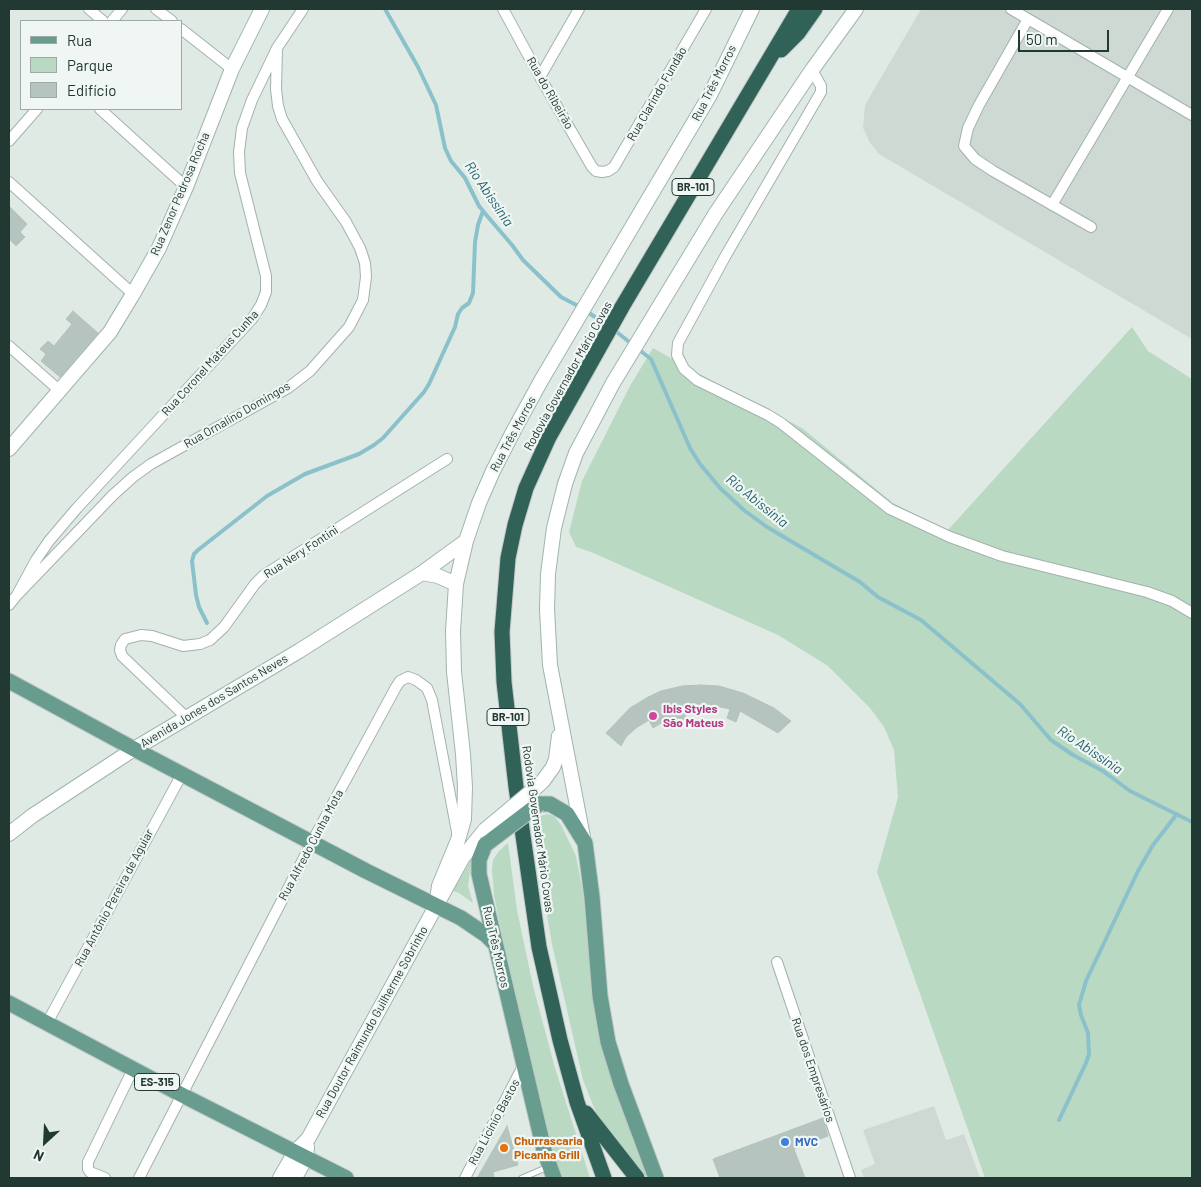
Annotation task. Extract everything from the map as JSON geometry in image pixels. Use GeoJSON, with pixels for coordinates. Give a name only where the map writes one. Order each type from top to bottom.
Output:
{"type":"FeatureCollection","features":[{"type":"Feature","properties":{"kind":"highway"},"geometry":{"type":"LineString","coordinates":[[764,68],[798,33],[815,9]]}},
{"type":"Feature","properties":{"kind":"highway","name":"Rodovia Governador Mário Covas"},"geometry":{"type":"LineString","coordinates":[[604,1178],[577,1102],[558,1032],[539,947],[516,788],[504,682],[502,632],[508,558],[515,524],[526,488],[549,437],[622,307],[796,11]]}},
{"type":"Feature","properties":{"kind":"highway"},"geometry":{"type":"LineString","coordinates":[[577,1102],[637,1178]]}},
{"type":"Feature","properties":{"kind":"main road","name":"Rua Zenor Pedrosa Rocha"},"geometry":{"type":"LineString","coordinates":[[9,448],[110,332],[133,294],[159,248],[186,187],[232,69],[262,9]]}},
{"type":"Feature","properties":{"kind":"main road","name":"Rua Três Morros"},"geometry":{"type":"LineString","coordinates":[[436,906],[439,886],[458,840],[464,819],[463,754],[454,672],[453,631],[456,584],[466,541],[493,471],[518,422],[710,96],[752,9]]}},
{"type":"Feature","properties":{"kind":"main road"},"geometry":{"type":"LineString","coordinates":[[656,1178],[621,1084],[608,1042],[600,996],[592,897],[584,843],[550,665],[547,609],[548,574],[554,528],[565,484],[576,453],[613,383],[716,213],[812,70],[856,9]]}},
{"type":"Feature","properties":{"kind":"main road","name":"Avenida Jones dos Santos Neves"},"geometry":{"type":"LineString","coordinates":[[9,834],[32,816],[134,749],[299,651],[422,574],[466,541]]}},
{"type":"Feature","properties":{"kind":"main road"},"geometry":{"type":"LineString","coordinates":[[422,574],[438,576],[456,584]]}},
{"type":"Feature","properties":{"kind":"main road"},"geometry":{"type":"LineString","coordinates":[[9,681],[134,749],[474,926],[495,944]]}},
{"type":"Feature","properties":{"kind":"main road","name":"Rua Doutor Raimundo Guilherme Sobrinho"},"geometry":{"type":"LineString","coordinates":[[280,1178],[300,1155],[468,850],[485,830],[536,797],[543,780],[553,767],[561,723]]}},
{"type":"Feature","properties":{"kind":"main road","name":"Rua Três Morros"},"geometry":{"type":"LineString","coordinates":[[536,797],[485,845],[479,860],[479,874],[523,1066],[551,1173]]}},
{"type":"Feature","properties":{"kind":"main road"},"geometry":{"type":"LineString","coordinates":[[536,797],[567,814],[584,843]]}},
{"type":"Feature","properties":{"kind":"main road","name":"ES-315"},"geometry":{"type":"LineString","coordinates":[[11,1009],[47,1023],[346,1178]]}},
{"type":"Feature","properties":{"kind":"main road"},"geometry":{"type":"LineString","coordinates":[[295,1178],[300,1155]]}},
{"type":"Feature","properties":{"kind":"street"},"geometry":{"type":"LineString","coordinates":[[88,9],[102,20]]}},
{"type":"Feature","properties":{"kind":"street"},"geometry":{"type":"LineString","coordinates":[[113,20],[122,9]]}},
{"type":"Feature","properties":{"kind":"street"},"geometry":{"type":"LineString","coordinates":[[156,9],[171,20]]}},
{"type":"Feature","properties":{"kind":"street","name":"Rua Ornalino Domingos"},"geometry":{"type":"LineString","coordinates":[[17,596],[113,495],[133,477],[151,464],[288,388],[310,371],[349,327],[363,300],[366,277],[365,263],[360,248],[346,222],[317,181],[282,119],[278,106],[276,89],[278,48],[303,9]]}},
{"type":"Feature","properties":{"kind":"street","name":"Rua do Ribeirão"},"geometry":{"type":"LineString","coordinates":[[502,9],[592,166],[596,171],[602,172]]}},
{"type":"Feature","properties":{"kind":"street"},"geometry":{"type":"LineString","coordinates":[[540,77],[579,9]]}},
{"type":"Feature","properties":{"kind":"street","name":"Rua Clarindo Fundão"},"geometry":{"type":"LineString","coordinates":[[602,172],[614,167],[706,9]]}},
{"type":"Feature","properties":{"kind":"street"},"geometry":{"type":"LineString","coordinates":[[1011,9],[1192,115]]}},
{"type":"Feature","properties":{"kind":"street"},"geometry":{"type":"LineString","coordinates":[[1052,205],[1168,9]]}},
{"type":"Feature","properties":{"kind":"street"},"geometry":{"type":"LineString","coordinates":[[1028,19],[979,105],[968,128],[964,146],[975,159],[993,172],[1091,227]]}},
{"type":"Feature","properties":{"kind":"street"},"geometry":{"type":"LineString","coordinates":[[182,30],[232,69]]}},
{"type":"Feature","properties":{"kind":"street","name":"Rua Coronel Mateus Cunha"},"geometry":{"type":"LineString","coordinates":[[9,605],[17,596],[36,560],[77,508],[252,319],[261,306],[266,292],[266,276],[240,173],[239,152],[242,128],[252,100],[278,48]]}},
{"type":"Feature","properties":{"kind":"street"},"geometry":{"type":"LineString","coordinates":[[812,70],[821,86],[821,92],[726,255],[678,343],[677,355],[684,369],[697,380],[781,423],[875,498],[895,511],[950,537],[1002,556],[1147,592],[1172,601],[1192,613]]}},
{"type":"Feature","properties":{"kind":"street"},"geometry":{"type":"LineString","coordinates":[[9,141],[36,110]]}},
{"type":"Feature","properties":{"kind":"street"},"geometry":{"type":"LineString","coordinates":[[101,110],[186,187]]}},
{"type":"Feature","properties":{"kind":"street"},"geometry":{"type":"LineString","coordinates":[[9,182],[133,294]]}},
{"type":"Feature","properties":{"kind":"street"},"geometry":{"type":"LineString","coordinates":[[9,346],[60,391]]}},
{"type":"Feature","properties":{"kind":"street","name":"Rua Nery Fontini"},"geometry":{"type":"LineString","coordinates":[[186,717],[122,656],[120,650],[125,639],[141,634],[184,646],[200,644],[210,640],[224,627],[255,584],[264,575],[447,459]]}},
{"type":"Feature","properties":{"kind":"street","name":"Rua Alfredo Cunha Mota"},"geometry":{"type":"LineString","coordinates":[[139,1178],[312,842],[396,687],[400,681],[408,677],[427,688],[432,700],[458,840]]}},
{"type":"Feature","properties":{"kind":"street","name":"Rua Antônio Pereira de Aguiar"},"geometry":{"type":"LineString","coordinates":[[47,1023],[182,774]]}},
{"type":"Feature","properties":{"kind":"street","name":"Rua dos Empresários"},"geometry":{"type":"LineString","coordinates":[[777,962],[850,1178]]}},
{"type":"Feature","properties":{"kind":"street","name":"Rua Licínio Bastos"},"geometry":{"type":"LineString","coordinates":[[465,1178],[523,1066]]}},
{"type":"Feature","properties":{"kind":"street"},"geometry":{"type":"LineString","coordinates":[[105,1178],[90,1172],[88,1162],[133,1069]]}},
{"type":"Feature","properties":{"kind":"lane"},"geometry":{"type":"LineString","coordinates":[[522,1178],[551,1173]]}},
{"type":"Feature","properties":{"kind":"shaded area"},"geometry":{"type":"Polygon","coordinates":[[[921,9],[1192,9],[1192,339],[879,154],[870,143],[863,128],[865,105],[921,9]]]}},
{"type":"Feature","properties":{"kind":"shaded area"},"geometry":{"type":"Polygon","coordinates":[[[934,1106],[946,1140],[964,1134],[980,1178],[864,1178],[861,1170],[875,1164],[863,1130],[934,1106]]]}},
{"type":"Feature","properties":{"kind":"green space"},"geometry":{"type":"Polygon","coordinates":[[[1132,327],[1148,351],[1192,379],[1192,1178],[985,1178],[877,872],[898,797],[894,750],[884,727],[870,708],[828,666],[778,635],[576,547],[569,532],[582,481],[630,386],[653,348],[739,396],[802,428],[893,503],[947,531],[1132,327]]]}},
{"type":"Feature","properties":{"kind":"green space"},"geometry":{"type":"Polygon","coordinates":[[[547,814],[554,816],[561,825],[576,856],[583,892],[597,1025],[617,1094],[648,1178],[643,1178],[597,1115],[583,1080],[552,944],[541,880],[536,820],[547,814]]]}},
{"type":"Feature","properties":{"kind":"green space"},"geometry":{"type":"Polygon","coordinates":[[[508,843],[517,910],[533,986],[555,1068],[590,1178],[560,1178],[516,1007],[494,895],[492,870],[493,860],[508,843]]]}},
{"type":"Feature","properties":{"kind":"green space"},"geometry":{"type":"Polygon","coordinates":[[[472,858],[468,886],[473,903],[453,891],[472,858]]]}},
{"type":"Feature","properties":{"kind":"building"},"geometry":{"type":"Polygon","coordinates":[[[9,206],[27,224],[20,232],[25,237],[16,246],[9,239],[9,206]]]}},
{"type":"Feature","properties":{"kind":"building"},"geometry":{"type":"Polygon","coordinates":[[[73,311],[98,333],[60,377],[41,361],[46,354],[40,349],[48,341],[54,346],[72,324],[66,319],[73,311]]]}},
{"type":"Feature","properties":{"kind":"building","name":"Ibis Styles São Mateus"},"geometry":{"type":"Polygon","coordinates":[[[682,686],[719,686],[743,693],[774,708],[791,721],[778,733],[740,711],[736,722],[727,718],[730,709],[695,704],[696,713],[685,715],[685,725],[670,729],[666,720],[653,728],[649,720],[626,737],[621,746],[606,733],[630,708],[648,697],[661,691],[682,686]]]}},
{"type":"Feature","properties":{"kind":"building","name":"MVC"},"geometry":{"type":"Polygon","coordinates":[[[823,1118],[828,1136],[794,1149],[805,1178],[720,1178],[713,1159],[823,1118]]]}},
{"type":"Feature","properties":{"kind":"building","name":"Churrascaria Picanha Grill"},"geometry":{"type":"Polygon","coordinates":[[[507,1126],[518,1165],[493,1172],[494,1178],[477,1178],[507,1126]]]}},
{"type":"Feature","properties":{"kind":"waterway","name":"Rio Abissínia"},"geometry":{"type":"LineString","coordinates":[[385,9],[418,67],[436,105],[445,148],[451,161],[465,178],[479,206],[523,260],[561,297],[580,307]]}},
{"type":"Feature","properties":{"kind":"waterway"},"geometry":{"type":"LineString","coordinates":[[207,623],[199,607],[196,595],[192,561],[194,554],[267,496],[305,474],[359,454],[374,445],[383,438],[424,392],[455,327],[458,314],[469,303],[473,293],[475,242],[483,211]]}},
{"type":"Feature","properties":{"kind":"waterway","name":"Rio Abissínia"},"geometry":{"type":"LineString","coordinates":[[586,311],[607,325]]}},
{"type":"Feature","properties":{"kind":"waterway","name":"Rio Abissínia"},"geometry":{"type":"LineString","coordinates":[[613,329],[633,345]]}},
{"type":"Feature","properties":{"kind":"waterway","name":"Rio Abissínia"},"geometry":{"type":"LineString","coordinates":[[638,349],[651,359],[690,448],[700,464],[720,488],[745,511],[767,527],[860,582],[878,597],[921,620],[1020,704],[1051,740],[1073,755],[1103,771],[1130,791],[1192,822]]}},
{"type":"Feature","properties":{"kind":"waterway"},"geometry":{"type":"LineString","coordinates":[[1059,1120],[1089,1054],[1088,1033],[1079,1005],[1086,981],[1138,871],[1153,845],[1177,814]]}},
{"type":"Feature","properties":{"kind":"place","name":"Ibis Styles São Mateus"},"geometry":{"type":"Point","coordinates":[653,716]}},
{"type":"Feature","properties":{"kind":"place","name":"MVC"},"geometry":{"type":"Point","coordinates":[785,1142]}},
{"type":"Feature","properties":{"kind":"place","name":"Churrascaria Picanha Grill"},"geometry":{"type":"Point","coordinates":[504,1148]}}]}
